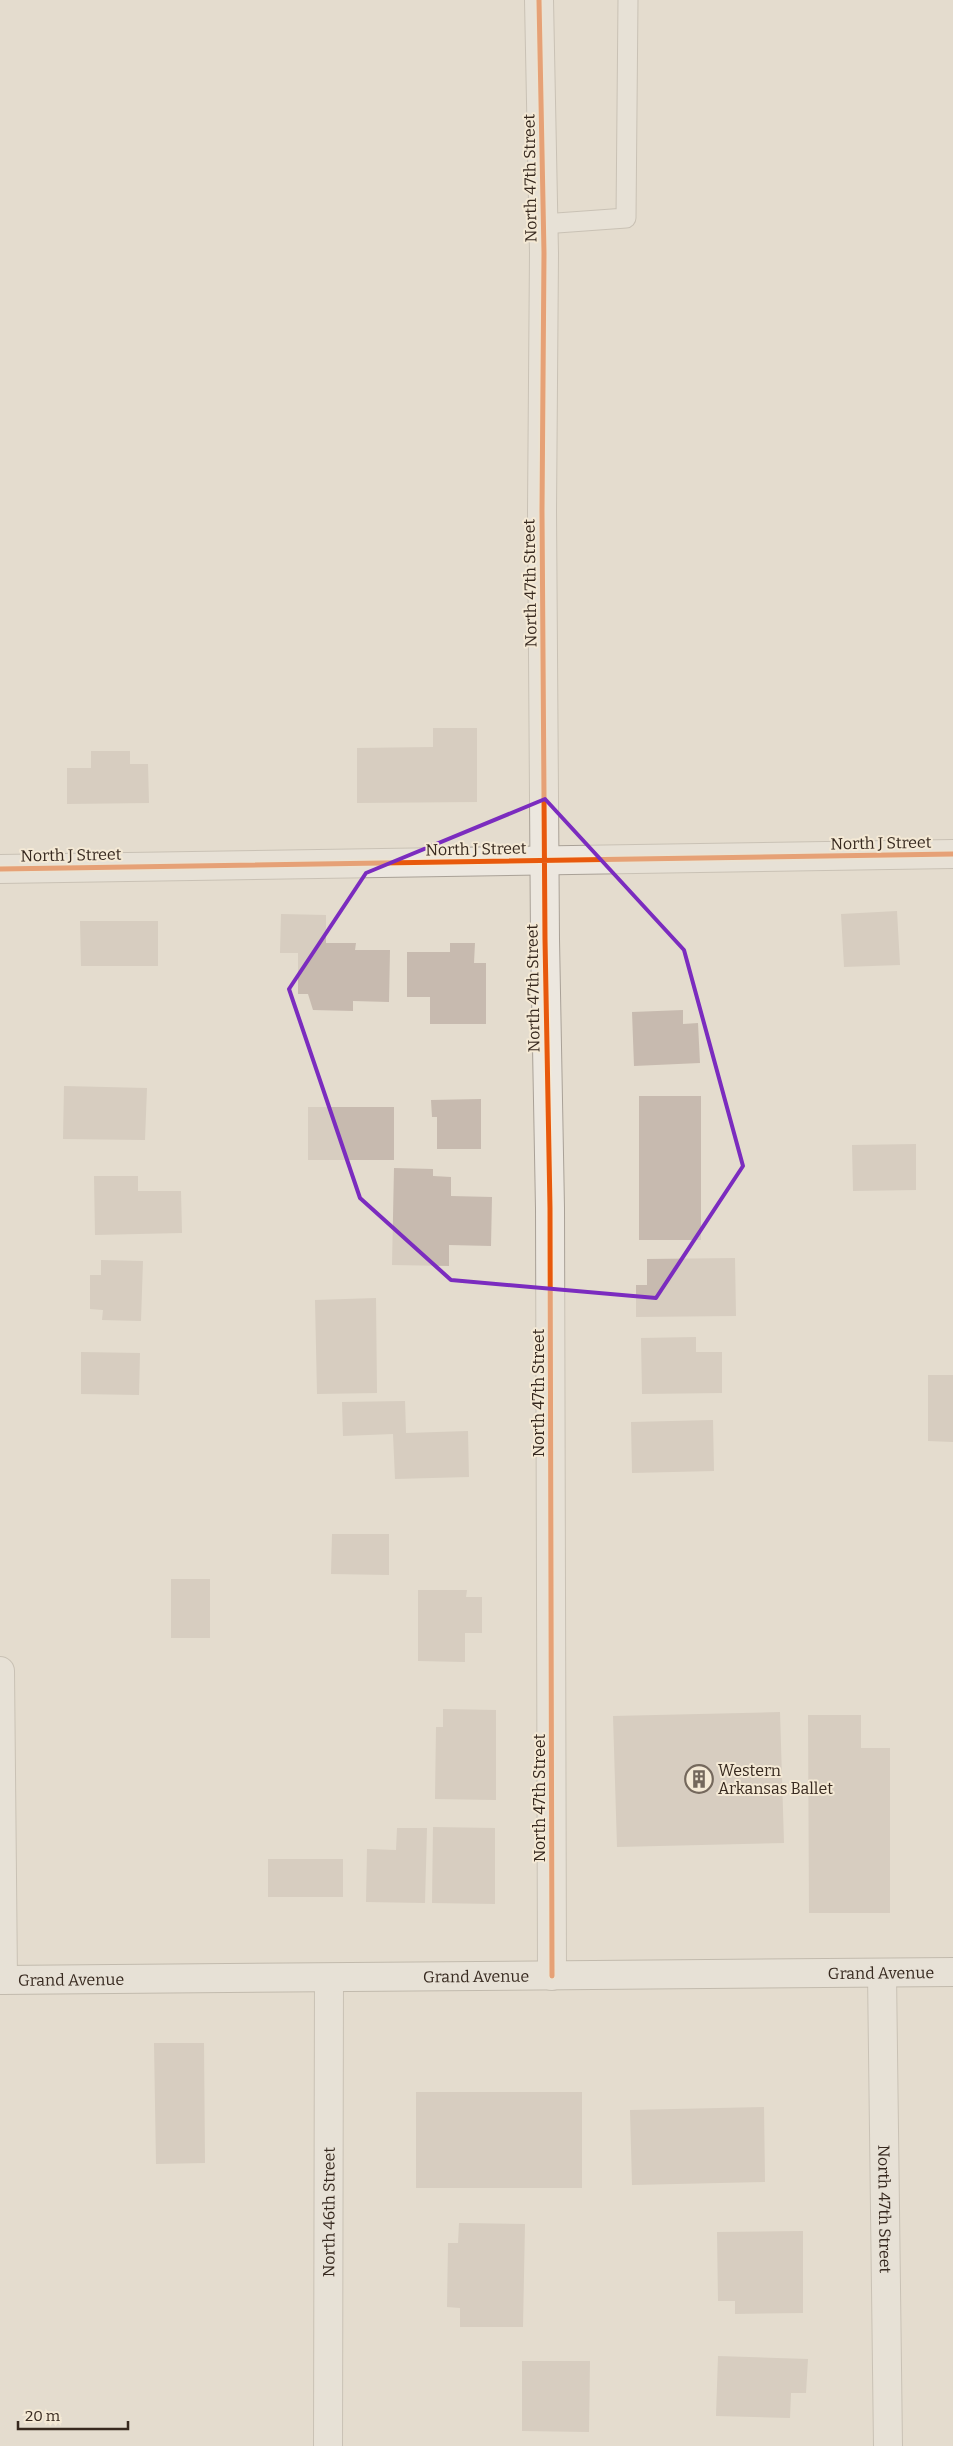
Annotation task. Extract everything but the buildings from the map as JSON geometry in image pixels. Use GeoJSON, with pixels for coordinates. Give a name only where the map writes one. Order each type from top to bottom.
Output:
{"type":"FeatureCollection","features":[{"type":"Feature","properties":{"kind":"street","name":"North 47th Street"},"geometry":{"type":"LineString","coordinates":[[539,0],[543,224],[542,521],[550,1208],[552,1976]]}},
{"type":"Feature","properties":{"kind":"street","name":"North J Street"},"geometry":{"type":"LineString","coordinates":[[0,869],[953,854]]}},
{"type":"Feature","properties":{"kind":"street"},"geometry":{"type":"LineString","coordinates":[[0,1671],[1,1980]]}},
{"type":"Feature","properties":{"kind":"street","name":"Grand Avenue"},"geometry":{"type":"LineString","coordinates":[[1,1980],[953,1972]]}},
{"type":"Feature","properties":{"kind":"street","name":"North 47th Street"},"geometry":{"type":"LineString","coordinates":[[882,1973],[888,2446]]}},
{"type":"Feature","properties":{"kind":"street","name":"North 46th Street"},"geometry":{"type":"LineString","coordinates":[[328,2446],[329,1978]]}},
{"type":"Feature","properties":{"kind":"lane"},"geometry":{"type":"LineString","coordinates":[[543,224],[626,218],[628,0]]}},
{"type":"Feature","properties":{"kind":"highlighted area"},"geometry":{"type":"Polygon","coordinates":[[[545,799],[684,950],[743,1166],[656,1298],[451,1280],[360,1198],[289,989],[366,873],[545,799]]]}},
{"type":"Feature","properties":{"kind":"cycle path"},"geometry":{"type":"LineString","coordinates":[[539,0],[544,253],[542,511],[545,939],[550,1208],[552,1976]]}},
{"type":"Feature","properties":{"kind":"cycle path"},"geometry":{"type":"LineString","coordinates":[[0,869],[953,854]]}},
{"type":"Feature","properties":{"kind":"place","name":"Western Arkansas Ballet"},"geometry":{"type":"Point","coordinates":[699,1779]}}]}
